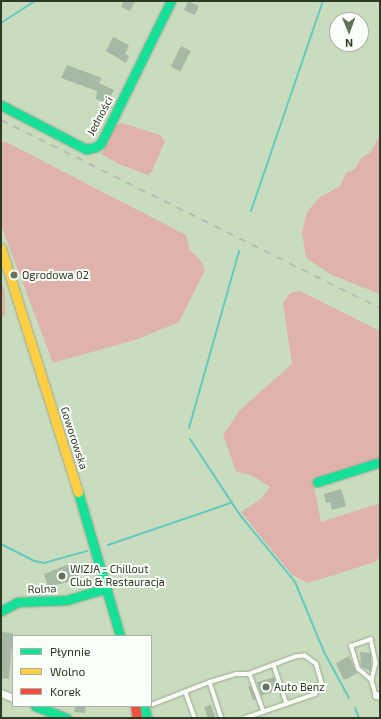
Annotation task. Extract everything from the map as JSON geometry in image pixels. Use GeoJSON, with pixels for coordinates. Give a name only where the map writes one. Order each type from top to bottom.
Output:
{"type":"FeatureCollection","features":[{"type":"Feature","properties":{"kind":"street","name":"Jedności"},"geometry":{"type":"LineString","coordinates":[[1,105],[86,149],[96,147],[101,143],[172,1]]}},
{"type":"Feature","properties":{"kind":"street","name":"Goworowska"},"geometry":{"type":"LineString","coordinates":[[1,248],[107,588],[120,635]]}},
{"type":"Feature","properties":{"kind":"street"},"geometry":{"type":"LineString","coordinates":[[317,482],[380,462]]}},
{"type":"Feature","properties":{"kind":"street","name":"Rolna"},"geometry":{"type":"LineString","coordinates":[[1,611],[18,602],[63,600],[107,588]]}},
{"type":"Feature","properties":{"kind":"street"},"geometry":{"type":"LineString","coordinates":[[1,693],[12,698]]}},
{"type":"Feature","properties":{"kind":"street"},"geometry":{"type":"LineString","coordinates":[[38,707],[67,718]]}},
{"type":"Feature","properties":{"kind":"street"},"geometry":{"type":"LineString","coordinates":[[134,707],[137,718]]}},
{"type":"Feature","properties":{"kind":"street"},"geometry":{"type":"LineString","coordinates":[[145,707],[147,718]]}},
{"type":"Feature","properties":{"kind":"lane"},"geometry":{"type":"LineString","coordinates":[[372,681],[376,663],[370,639],[351,646],[358,669],[372,681],[378,696]]}},
{"type":"Feature","properties":{"kind":"lane"},"geometry":{"type":"LineString","coordinates":[[152,705],[186,693],[210,682],[236,674],[250,674],[295,657],[305,656],[316,664],[323,680],[320,690],[253,717],[245,718]]}},
{"type":"Feature","properties":{"kind":"lane"},"geometry":{"type":"LineString","coordinates":[[274,665],[287,704]]}},
{"type":"Feature","properties":{"kind":"lane"},"geometry":{"type":"LineString","coordinates":[[250,674],[264,712]]}},
{"type":"Feature","properties":{"kind":"lane"},"geometry":{"type":"LineString","coordinates":[[210,682],[222,718]]}},
{"type":"Feature","properties":{"kind":"lane"},"geometry":{"type":"LineString","coordinates":[[186,693],[195,718]]}},
{"type":"Feature","properties":{"kind":"shaded area"},"geometry":{"type":"Polygon","coordinates":[[[122,123],[160,135],[165,141],[152,171],[148,175],[121,165],[101,154],[114,126],[122,123]]]}},
{"type":"Feature","properties":{"kind":"shaded area"},"geometry":{"type":"Polygon","coordinates":[[[380,135],[380,294],[332,275],[306,258],[302,232],[307,212],[319,198],[340,186],[346,173],[355,169],[361,158],[370,153],[380,135]]]}},
{"type":"Feature","properties":{"kind":"shaded area"},"geometry":{"type":"Polygon","coordinates":[[[4,141],[186,235],[190,250],[201,261],[205,270],[179,322],[138,339],[53,363],[1,225],[1,143],[4,141]]]}},
{"type":"Feature","properties":{"kind":"shaded area"},"geometry":{"type":"Polygon","coordinates":[[[1,280],[5,292],[5,314],[1,320],[1,280]]]}},
{"type":"Feature","properties":{"kind":"shaded area"},"geometry":{"type":"Polygon","coordinates":[[[300,291],[380,331],[380,459],[313,480],[321,522],[380,503],[380,557],[375,562],[308,583],[292,575],[241,512],[261,499],[270,487],[253,476],[236,471],[223,435],[240,410],[292,364],[283,303],[290,293],[300,291]]]}},
{"type":"Feature","properties":{"kind":"building"},"geometry":{"type":"Polygon","coordinates":[[[124,1],[135,1],[130,11],[121,7],[124,1]]]}},
{"type":"Feature","properties":{"kind":"building"},"geometry":{"type":"Polygon","coordinates":[[[188,1],[199,6],[195,15],[184,10],[188,1]]]}},
{"type":"Feature","properties":{"kind":"building"},"geometry":{"type":"Polygon","coordinates":[[[113,37],[129,45],[125,54],[129,56],[126,63],[106,51],[113,37]]]}},
{"type":"Feature","properties":{"kind":"building"},"geometry":{"type":"Polygon","coordinates":[[[181,46],[191,51],[180,71],[171,66],[181,46]]]}},
{"type":"Feature","properties":{"kind":"building"},"geometry":{"type":"Polygon","coordinates":[[[67,65],[102,78],[99,83],[114,90],[109,99],[103,102],[96,99],[97,91],[61,78],[67,65]]]}},
{"type":"Feature","properties":{"kind":"building"},"geometry":{"type":"Polygon","coordinates":[[[341,489],[346,506],[332,510],[330,502],[326,503],[324,494],[341,489]]]}},
{"type":"Feature","properties":{"kind":"building","name":"WIZJA - Chillout Club & Restauracja"},"geometry":{"type":"Polygon","coordinates":[[[74,562],[79,579],[48,587],[44,574],[74,562]]]}},
{"type":"Feature","properties":{"kind":"building"},"geometry":{"type":"Polygon","coordinates":[[[1,632],[13,633],[9,679],[1,678],[1,632]]]}},
{"type":"Feature","properties":{"kind":"building"},"geometry":{"type":"Polygon","coordinates":[[[360,652],[371,653],[371,671],[361,667],[360,652]]]}},
{"type":"Feature","properties":{"kind":"building"},"geometry":{"type":"Polygon","coordinates":[[[349,656],[357,673],[347,679],[343,679],[336,663],[349,656]]]}},
{"type":"Feature","properties":{"kind":"building"},"geometry":{"type":"Polygon","coordinates":[[[274,677],[278,690],[261,696],[257,682],[274,677]]]}},
{"type":"Feature","properties":{"kind":"building"},"geometry":{"type":"Polygon","coordinates":[[[251,686],[256,699],[253,700],[248,687],[251,686]]]}},
{"type":"Feature","properties":{"kind":"building"},"geometry":{"type":"Polygon","coordinates":[[[211,705],[215,718],[208,718],[204,707],[211,705]]]}},
{"type":"Feature","properties":{"kind":"building"},"geometry":{"type":"Polygon","coordinates":[[[75,707],[86,707],[85,713],[74,712],[75,707]]]}},
{"type":"Feature","properties":{"kind":"waterway"},"geometry":{"type":"LineString","coordinates":[[1,23],[35,1]]}},
{"type":"Feature","properties":{"kind":"waterway"},"geometry":{"type":"LineString","coordinates":[[251,211],[323,1]]}},
{"type":"Feature","properties":{"kind":"waterway"},"geometry":{"type":"LineString","coordinates":[[189,428],[239,251]]}},
{"type":"Feature","properties":{"kind":"waterway"},"geometry":{"type":"LineString","coordinates":[[190,439],[240,515],[295,582],[324,652],[349,698]]}},
{"type":"Feature","properties":{"kind":"waterway"},"geometry":{"type":"LineString","coordinates":[[108,545],[231,503]]}},
{"type":"Feature","properties":{"kind":"waterway"},"geometry":{"type":"LineString","coordinates":[[1,544],[35,561],[44,563],[87,551]]}},
{"type":"Feature","properties":{"kind":"waterway"},"geometry":{"type":"LineString","coordinates":[[355,708],[359,718]]}},
{"type":"Feature","properties":{"kind":"railway"},"geometry":{"type":"LineString","coordinates":[[1,120],[380,308]]}},
{"type":"Feature","properties":{"kind":"traffic: fast"},"geometry":{"type":"LineString","coordinates":[[1,105],[86,149],[96,147],[101,143],[171,1]]}},
{"type":"Feature","properties":{"kind":"traffic: fast"},"geometry":{"type":"LineString","coordinates":[[317,482],[380,462]]}},
{"type":"Feature","properties":{"kind":"traffic: fast"},"geometry":{"type":"LineString","coordinates":[[78,492],[120,635]]}},
{"type":"Feature","properties":{"kind":"traffic: fast"},"geometry":{"type":"LineString","coordinates":[[1,611],[18,602],[67,600],[107,588]]}},
{"type":"Feature","properties":{"kind":"traffic: fast"},"geometry":{"type":"LineString","coordinates":[[38,707],[67,718]]}},
{"type":"Feature","properties":{"kind":"traffic: fast"},"geometry":{"type":"LineString","coordinates":[[144,707],[147,718]]}},
{"type":"Feature","properties":{"kind":"traffic: slow"},"geometry":{"type":"LineString","coordinates":[[1,248],[78,492]]}},
{"type":"Feature","properties":{"kind":"traffic: jam"},"geometry":{"type":"LineString","coordinates":[[135,707],[137,718]]}},
{"type":"Feature","properties":{"kind":"place","name":"Ogrodowa 02"},"geometry":{"type":"Point","coordinates":[14,275]}},
{"type":"Feature","properties":{"kind":"place","name":"WIZJA - Chillout Club & Restauracja"},"geometry":{"type":"Point","coordinates":[62,576]}},
{"type":"Feature","properties":{"kind":"place","name":"Auto Benz"},"geometry":{"type":"Point","coordinates":[266,687]}}]}
